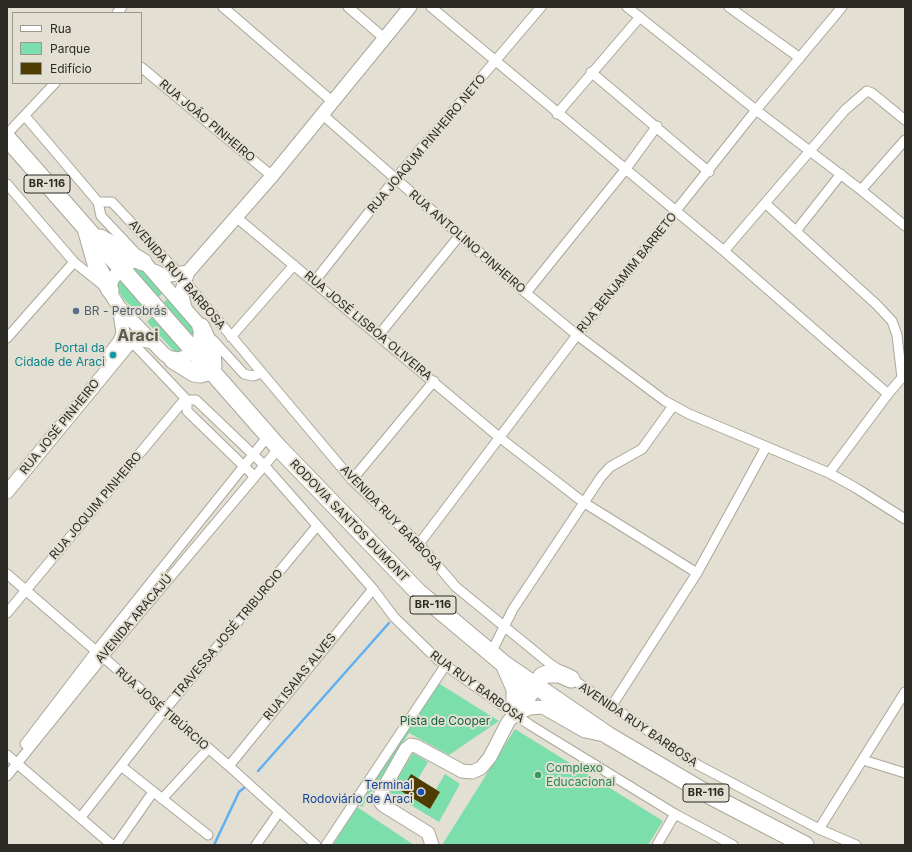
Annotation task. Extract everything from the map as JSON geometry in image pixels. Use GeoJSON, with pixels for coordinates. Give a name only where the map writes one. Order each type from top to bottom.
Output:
{"type":"FeatureCollection","features":[{"type":"Feature","properties":{"kind":"highway","name":"RODOVIA SANTOS DUMONT"},"geometry":{"type":"LineString","coordinates":[[7,138],[86,230],[274,442],[398,573],[497,659],[609,736],[711,796],[804,845]]}},
{"type":"Feature","properties":{"kind":"highway"},"geometry":{"type":"LineString","coordinates":[[86,230],[147,266]]}},
{"type":"Feature","properties":{"kind":"highway"},"geometry":{"type":"LineString","coordinates":[[86,230],[96,264],[110,290]]}},
{"type":"Feature","properties":{"kind":"highway"},"geometry":{"type":"LineString","coordinates":[[173,360],[194,374],[211,371],[213,366],[212,351],[202,327]]}},
{"type":"Feature","properties":{"kind":"highway"},"geometry":{"type":"LineString","coordinates":[[497,659],[515,689],[515,714]]}},
{"type":"Feature","properties":{"kind":"highway"},"geometry":{"type":"LineString","coordinates":[[515,714],[539,680],[547,674],[560,674],[571,679]]}},
{"type":"Feature","properties":{"kind":"main road"},"geometry":{"type":"LineString","coordinates":[[185,307],[181,293],[184,276],[272,176],[410,7]]}},
{"type":"Feature","properties":{"kind":"main road"},"geometry":{"type":"LineString","coordinates":[[147,266],[202,327],[201,340],[193,351],[185,357],[173,360],[119,307],[111,294],[110,286],[113,278],[121,269],[131,262],[147,266],[161,275],[184,276]]}},
{"type":"Feature","properties":{"kind":"main road"},"geometry":{"type":"LineString","coordinates":[[119,307],[127,338],[153,342]]}},
{"type":"Feature","properties":{"kind":"main road","name":"RUA JOSÉ PINHEIRO"},"geometry":{"type":"LineString","coordinates":[[7,478],[111,353],[127,338]]}},
{"type":"Feature","properties":{"kind":"main road","name":"RUA JOSÉ PINHEIRO"},"geometry":{"type":"LineString","coordinates":[[7,492],[114,360],[127,338]]}},
{"type":"Feature","properties":{"kind":"main road"},"geometry":{"type":"LineString","coordinates":[[430,839],[383,805],[380,800],[381,792],[406,749],[410,745],[416,746],[462,771],[472,772],[481,768],[490,757],[508,722],[515,714],[530,708],[543,707],[585,731],[609,736]]}},
{"type":"Feature","properties":{"kind":"street"},"geometry":{"type":"LineString","coordinates":[[223,7],[333,102]]}},
{"type":"Feature","properties":{"kind":"street"},"geometry":{"type":"LineString","coordinates":[[348,7],[384,38]]}},
{"type":"Feature","properties":{"kind":"street"},"geometry":{"type":"LineString","coordinates":[[431,7],[557,114],[724,251],[888,394]]}},
{"type":"Feature","properties":{"kind":"street","name":"RUA JOAQUM PINHEIRO NETO"},"geometry":{"type":"LineString","coordinates":[[314,282],[395,180],[541,7]]}},
{"type":"Feature","properties":{"kind":"street"},"geometry":{"type":"LineString","coordinates":[[627,7],[756,110],[811,150],[905,226]]}},
{"type":"Feature","properties":{"kind":"street","name":"RUA BENJAMIM BARRETO"},"geometry":{"type":"LineString","coordinates":[[419,544],[577,335],[709,172],[756,110],[842,7]]}},
{"type":"Feature","properties":{"kind":"street"},"geometry":{"type":"LineString","coordinates":[[735,9],[800,58]]}},
{"type":"Feature","properties":{"kind":"street"},"geometry":{"type":"LineString","coordinates":[[557,114],[591,72],[640,17]]}},
{"type":"Feature","properties":{"kind":"street","name":"RUA JOÃO PINHEIRO"},"geometry":{"type":"LineString","coordinates":[[142,68],[272,176]]}},
{"type":"Feature","properties":{"kind":"street"},"geometry":{"type":"LineString","coordinates":[[591,72],[657,126],[709,172]]}},
{"type":"Feature","properties":{"kind":"street"},"geometry":{"type":"LineString","coordinates":[[7,134],[54,84]]}},
{"type":"Feature","properties":{"kind":"street"},"geometry":{"type":"LineString","coordinates":[[724,251],[845,110],[867,91],[872,92],[905,120]]}},
{"type":"Feature","properties":{"kind":"street","name":"RUA ANTOLINO PINHEIRO"},"geometry":{"type":"LineString","coordinates":[[323,115],[395,180],[526,293],[577,335],[673,406],[829,473],[905,519]]}},
{"type":"Feature","properties":{"kind":"street"},"geometry":{"type":"LineString","coordinates":[[25,116],[98,202],[101,216],[147,266]]}},
{"type":"Feature","properties":{"kind":"street"},"geometry":{"type":"LineString","coordinates":[[526,293],[625,170],[657,126]]}},
{"type":"Feature","properties":{"kind":"street"},"geometry":{"type":"LineString","coordinates":[[861,190],[905,140]]}},
{"type":"Feature","properties":{"kind":"street"},"geometry":{"type":"LineString","coordinates":[[796,231],[841,174]]}},
{"type":"Feature","properties":{"kind":"street"},"geometry":{"type":"LineString","coordinates":[[7,184],[74,262],[110,290]]}},
{"type":"Feature","properties":{"kind":"street","name":"AVENIDA RUY BARBOSA"},"geometry":{"type":"LineString","coordinates":[[98,202],[112,202],[184,276],[231,337],[352,480],[419,544],[456,586],[504,627],[571,679],[698,766],[819,828],[856,845]]}},
{"type":"Feature","properties":{"kind":"street"},"geometry":{"type":"LineString","coordinates":[[765,203],[877,305],[892,321],[897,334],[903,376],[829,473]]}},
{"type":"Feature","properties":{"kind":"street","name":"RUA JOSÉ LISBOA OLIVEIRA"},"geometry":{"type":"LineString","coordinates":[[236,217],[434,381],[499,437],[583,502],[697,573]]}},
{"type":"Feature","properties":{"kind":"street"},"geometry":{"type":"LineString","coordinates":[[378,336],[460,235]]}},
{"type":"Feature","properties":{"kind":"street"},"geometry":{"type":"LineString","coordinates":[[7,338],[74,262]]}},
{"type":"Feature","properties":{"kind":"street"},"geometry":{"type":"LineString","coordinates":[[231,337],[294,265]]}},
{"type":"Feature","properties":{"kind":"street"},"geometry":{"type":"LineString","coordinates":[[202,327],[244,374],[253,376],[262,372]]}},
{"type":"Feature","properties":{"kind":"street"},"geometry":{"type":"LineString","coordinates":[[127,338],[186,400],[187,411],[254,476]]}},
{"type":"Feature","properties":{"kind":"street"},"geometry":{"type":"LineString","coordinates":[[352,480],[434,381]]}},
{"type":"Feature","properties":{"kind":"street","name":"RUA RUY BARBOSA"},"geometry":{"type":"LineString","coordinates":[[186,400],[196,400],[254,454],[373,589],[394,618],[410,636],[445,666],[515,714],[675,814],[733,845]]}},
{"type":"Feature","properties":{"kind":"street","name":"RUA JOQUIM PINHEIRO"},"geometry":{"type":"LineString","coordinates":[[7,613],[186,400]]}},
{"type":"Feature","properties":{"kind":"street"},"geometry":{"type":"LineString","coordinates":[[497,659],[504,627],[513,609],[583,502],[610,467],[645,447],[673,406]]}},
{"type":"Feature","properties":{"kind":"street","name":"AVENIDA ARACAJÚ"},"geometry":{"type":"LineString","coordinates":[[99,654],[243,466],[254,454],[274,442]]}},
{"type":"Feature","properties":{"kind":"street","name":"AVENIDA ARACAJÚ"},"geometry":{"type":"LineString","coordinates":[[7,776],[11,761],[99,654],[264,465],[274,442]]}},
{"type":"Feature","properties":{"kind":"street"},"geometry":{"type":"LineString","coordinates":[[611,707],[697,573],[766,447]]}},
{"type":"Feature","properties":{"kind":"street","name":"TRAVESSA JOSÉ TRIBURCIO"},"geometry":{"type":"LineString","coordinates":[[81,817],[164,711],[317,526]]}},
{"type":"Feature","properties":{"kind":"street","name":"RUA JOSÉ TIBÚRCIO"},"geometry":{"type":"LineString","coordinates":[[7,574],[229,766],[316,845]]}},
{"type":"Feature","properties":{"kind":"street","name":"RUA ISAIAS ALVES"},"geometry":{"type":"LineString","coordinates":[[229,766],[373,589]]}},
{"type":"Feature","properties":{"kind":"street"},"geometry":{"type":"LineString","coordinates":[[326,845],[445,666]]}},
{"type":"Feature","properties":{"kind":"street"},"geometry":{"type":"LineString","coordinates":[[819,828],[905,692]]}},
{"type":"Feature","properties":{"kind":"street"},"geometry":{"type":"LineString","coordinates":[[162,799],[208,749]]}},
{"type":"Feature","properties":{"kind":"street"},"geometry":{"type":"LineString","coordinates":[[863,760],[905,772]]}},
{"type":"Feature","properties":{"kind":"street"},"geometry":{"type":"LineString","coordinates":[[11,761],[81,817],[112,845]]}},
{"type":"Feature","properties":{"kind":"street"},"geometry":{"type":"LineString","coordinates":[[121,766],[208,835]]}},
{"type":"Feature","properties":{"kind":"street"},"geometry":{"type":"LineString","coordinates":[[116,845],[153,792]]}},
{"type":"Feature","properties":{"kind":"street"},"geometry":{"type":"LineString","coordinates":[[256,845],[278,812]]}},
{"type":"Feature","properties":{"kind":"street"},"geometry":{"type":"LineString","coordinates":[[656,845],[675,814]]}},
{"type":"Feature","properties":{"kind":"green space"},"geometry":{"type":"Polygon","coordinates":[[[135,265],[145,272],[164,292],[156,299],[127,269],[135,265]]]}},
{"type":"Feature","properties":{"kind":"green space"},"geometry":{"type":"Polygon","coordinates":[[[121,276],[150,308],[141,317],[123,298],[116,285],[121,276]]]}},
{"type":"Feature","properties":{"kind":"green space"},"geometry":{"type":"Polygon","coordinates":[[[169,297],[195,329],[193,343],[161,306],[169,297]]]}},
{"type":"Feature","properties":{"kind":"green space"},"geometry":{"type":"Polygon","coordinates":[[[154,314],[186,350],[175,352],[147,322],[154,314]]]}},
{"type":"Feature","properties":{"kind":"green space","name":"Pista de Cooper"},"geometry":{"type":"Polygon","coordinates":[[[435,681],[499,721],[449,755],[409,733],[362,807],[358,804],[435,681]]]}},
{"type":"Feature","properties":{"kind":"green space","name":"Complexo Educacional"},"geometry":{"type":"Polygon","coordinates":[[[515,729],[663,821],[648,845],[442,845],[515,729]]]}},
{"type":"Feature","properties":{"kind":"green space"},"geometry":{"type":"Polygon","coordinates":[[[413,753],[428,762],[418,779],[402,792],[430,809],[440,792],[436,789],[445,774],[460,784],[439,822],[389,792],[413,753]]]}},
{"type":"Feature","properties":{"kind":"green space"},"geometry":{"type":"Polygon","coordinates":[[[357,807],[414,845],[333,845],[357,807]]]}},
{"type":"Feature","properties":{"kind":"building","name":"Terminal Rodoviário de Araci"},"geometry":{"type":"Polygon","coordinates":[[[411,774],[440,792],[430,809],[401,791],[411,774]]]}},
{"type":"Feature","properties":{"kind":"waterway"},"geometry":{"type":"LineString","coordinates":[[258,771],[389,623]]}},
{"type":"Feature","properties":{"kind":"waterway"},"geometry":{"type":"LineString","coordinates":[[214,845],[239,792],[244,788]]}},
{"type":"Feature","properties":{"kind":"place","name":"BR - Petrobrás"},"geometry":{"type":"Point","coordinates":[76,311]}},
{"type":"Feature","properties":{"kind":"place","name":"Portal da Cidade de Araci"},"geometry":{"type":"Point","coordinates":[113,355]}},
{"type":"Feature","properties":{"kind":"place","name":"Complexo Educacional"},"geometry":{"type":"Point","coordinates":[538,775]}},
{"type":"Feature","properties":{"kind":"place","name":"Terminal Rodoviário de Araci"},"geometry":{"type":"Point","coordinates":[421,792]}},
{"type":"Feature","properties":{"kind":"district","name":"Araci"},"geometry":{"type":"Point","coordinates":[138,336]}}]}
